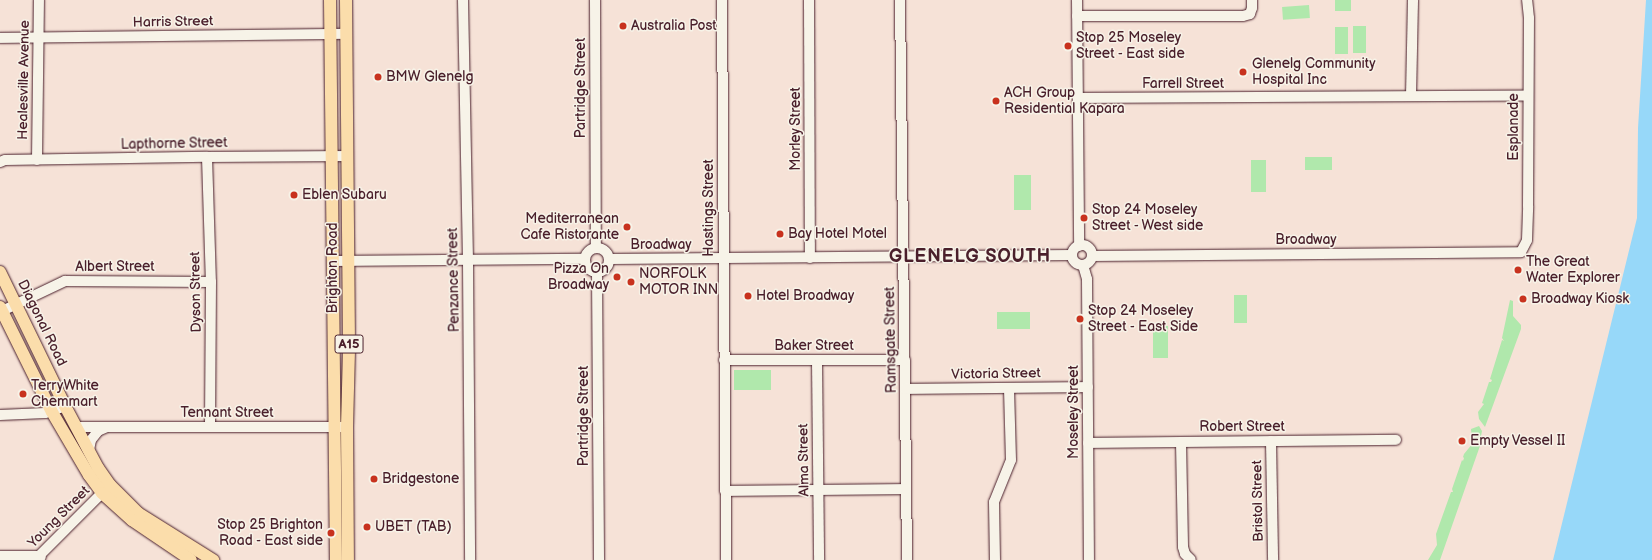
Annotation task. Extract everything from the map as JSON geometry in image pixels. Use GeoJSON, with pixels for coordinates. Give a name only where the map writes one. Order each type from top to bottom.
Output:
{"type":"FeatureCollection","features":[{"type":"Feature","properties":{"kind":"main road","name":"Brighton Road"},"geometry":{"type":"LineString","coordinates":[[330,0],[333,260],[348,560]]}},
{"type":"Feature","properties":{"kind":"main road","name":"Brighton Road"},"geometry":{"type":"LineString","coordinates":[[336,560],[341,427],[349,350],[346,0]]}},
{"type":"Feature","properties":{"kind":"main road","name":"Diagonal Road"},"geometry":{"type":"LineString","coordinates":[[1,274],[65,406],[110,484],[138,513],[213,560]]}},
{"type":"Feature","properties":{"kind":"main road"},"geometry":{"type":"LineString","coordinates":[[1,309],[52,412],[89,475],[102,493],[132,520],[191,560]]}},
{"type":"Feature","properties":{"kind":"street","name":"Healesville Avenue"},"geometry":{"type":"LineString","coordinates":[[37,160],[40,38],[39,0]]}},
{"type":"Feature","properties":{"kind":"street","name":"Penzance Street"},"geometry":{"type":"LineString","coordinates":[[463,0],[468,261],[470,560]]}},
{"type":"Feature","properties":{"kind":"street","name":"Partridge Street"},"geometry":{"type":"LineString","coordinates":[[595,0],[596,248]]}},
{"type":"Feature","properties":{"kind":"street","name":"Hastings Street"},"geometry":{"type":"LineString","coordinates":[[722,0],[726,560]]}},
{"type":"Feature","properties":{"kind":"street","name":"Morley Street"},"geometry":{"type":"LineString","coordinates":[[809,0],[810,258]]}},
{"type":"Feature","properties":{"kind":"street","name":"Ramsgate Street"},"geometry":{"type":"LineString","coordinates":[[900,0],[907,560]]}},
{"type":"Feature","properties":{"kind":"street"},"geometry":{"type":"LineString","coordinates":[[1077,0],[1079,246]]}},
{"type":"Feature","properties":{"kind":"street"},"geometry":{"type":"LineString","coordinates":[[1077,16],[1243,16],[1250,14],[1252,0]]}},
{"type":"Feature","properties":{"kind":"street"},"geometry":{"type":"LineString","coordinates":[[1411,96],[1413,0]]}},
{"type":"Feature","properties":{"kind":"street","name":"Esplanade"},"geometry":{"type":"LineString","coordinates":[[1521,252],[1527,240],[1529,18],[1527,0]]}},
{"type":"Feature","properties":{"kind":"street","name":"Harris Street"},"geometry":{"type":"LineString","coordinates":[[0,38],[346,34]]}},
{"type":"Feature","properties":{"kind":"street","name":"Farrell Street"},"geometry":{"type":"LineString","coordinates":[[1078,98],[1528,96]]}},
{"type":"Feature","properties":{"kind":"street","name":"Lapthorne Street"},"geometry":{"type":"LineString","coordinates":[[0,162],[5,160],[348,156]]}},
{"type":"Feature","properties":{"kind":"street","name":"Dyson Street"},"geometry":{"type":"LineString","coordinates":[[207,157],[211,282],[210,427]]}},
{"type":"Feature","properties":{"kind":"street"},"geometry":{"type":"LineString","coordinates":[[1079,246],[1088,247],[1092,256],[1088,263],[1083,265],[1077,264],[1072,255],[1074,250],[1079,246]]}},
{"type":"Feature","properties":{"kind":"street"},"geometry":{"type":"LineString","coordinates":[[596,248],[606,252],[610,259],[605,270],[597,272],[587,267],[585,259],[588,252],[596,248]]}},
{"type":"Feature","properties":{"kind":"street","name":"Broadway"},"geometry":{"type":"LineString","coordinates":[[1092,256],[1521,252]]}},
{"type":"Feature","properties":{"kind":"street","name":"Broadway"},"geometry":{"type":"LineString","coordinates":[[610,259],[904,258],[1072,255]]}},
{"type":"Feature","properties":{"kind":"street"},"geometry":{"type":"LineString","coordinates":[[333,260],[468,261],[585,259]]}},
{"type":"Feature","properties":{"kind":"street","name":"Moseley Street"},"geometry":{"type":"LineString","coordinates":[[1083,265],[1087,279],[1089,560]]}},
{"type":"Feature","properties":{"kind":"street","name":"Partridge Street"},"geometry":{"type":"LineString","coordinates":[[597,272],[599,560]]}},
{"type":"Feature","properties":{"kind":"street","name":"Albert Street"},"geometry":{"type":"LineString","coordinates":[[1,309],[16,304],[65,281],[211,282]]}},
{"type":"Feature","properties":{"kind":"street","name":"Baker Street"},"geometry":{"type":"LineString","coordinates":[[724,360],[905,360]]}},
{"type":"Feature","properties":{"kind":"street","name":"Alma Street"},"geometry":{"type":"LineString","coordinates":[[817,360],[819,560]]}},
{"type":"Feature","properties":{"kind":"street","name":"Victoria Street"},"geometry":{"type":"LineString","coordinates":[[905,389],[1088,387]]}},
{"type":"Feature","properties":{"kind":"street"},"geometry":{"type":"LineString","coordinates":[[996,560],[994,502],[1011,460],[1009,388]]}},
{"type":"Feature","properties":{"kind":"street"},"geometry":{"type":"LineString","coordinates":[[29,414],[42,408],[45,397]]}},
{"type":"Feature","properties":{"kind":"street"},"geometry":{"type":"LineString","coordinates":[[0,415],[52,412],[65,406]]}},
{"type":"Feature","properties":{"kind":"street"},"geometry":{"type":"LineString","coordinates":[[89,450],[91,440],[98,431],[107,427]]}},
{"type":"Feature","properties":{"kind":"street","name":"Tennant Street"},"geometry":{"type":"LineString","coordinates":[[77,428],[341,427]]}},
{"type":"Feature","properties":{"kind":"street","name":"Robert Street"},"geometry":{"type":"LineString","coordinates":[[1088,443],[1396,440]]}},
{"type":"Feature","properties":{"kind":"street","name":"Bristol Street"},"geometry":{"type":"LineString","coordinates":[[1271,441],[1273,560]]}},
{"type":"Feature","properties":{"kind":"street"},"geometry":{"type":"LineString","coordinates":[[1181,442],[1183,547],[1185,554],[1191,560]]}},
{"type":"Feature","properties":{"kind":"street"},"geometry":{"type":"LineString","coordinates":[[726,491],[906,489]]}},
{"type":"Feature","properties":{"kind":"street","name":"Young Street"},"geometry":{"type":"LineString","coordinates":[[39,559],[102,493]]}},
{"type":"Feature","properties":{"kind":"street"},"geometry":{"type":"LineString","coordinates":[[0,556],[39,559]]}},
{"type":"Feature","properties":{"kind":"green space"},"geometry":{"type":"Polygon","coordinates":[[[1335,0],[1351,0],[1351,11],[1335,11],[1335,0]]]}},
{"type":"Feature","properties":{"kind":"green space"},"geometry":{"type":"Polygon","coordinates":[[[1309,5],[1310,18],[1283,20],[1282,7],[1309,5]]]}},
{"type":"Feature","properties":{"kind":"green space"},"geometry":{"type":"Polygon","coordinates":[[[1353,26],[1366,26],[1366,53],[1353,53],[1353,26]]]}},
{"type":"Feature","properties":{"kind":"green space"},"geometry":{"type":"Polygon","coordinates":[[[1335,27],[1348,27],[1348,54],[1335,54],[1335,27]]]}},
{"type":"Feature","properties":{"kind":"green space"},"geometry":{"type":"Polygon","coordinates":[[[1305,157],[1332,157],[1332,170],[1305,170],[1305,157]]]}},
{"type":"Feature","properties":{"kind":"green space"},"geometry":{"type":"Polygon","coordinates":[[[1251,160],[1266,160],[1266,192],[1251,192],[1251,160]]]}},
{"type":"Feature","properties":{"kind":"green space"},"geometry":{"type":"Polygon","coordinates":[[[1014,175],[1031,175],[1031,210],[1014,210],[1014,175]]]}},
{"type":"Feature","properties":{"kind":"green space"},"geometry":{"type":"Polygon","coordinates":[[[1234,295],[1247,295],[1247,323],[1234,323],[1234,295]]]}},
{"type":"Feature","properties":{"kind":"green space"},"geometry":{"type":"Polygon","coordinates":[[[1510,300],[1513,301],[1513,316],[1521,325],[1521,329],[1485,427],[1479,419],[1478,412],[1484,404],[1482,403],[1489,382],[1492,380],[1490,379],[1502,340],[1504,341],[1502,338],[1510,300]]]}},
{"type":"Feature","properties":{"kind":"green space"},"geometry":{"type":"Polygon","coordinates":[[[997,312],[1030,312],[1030,329],[997,329],[997,312]]]}},
{"type":"Feature","properties":{"kind":"green space"},"geometry":{"type":"Polygon","coordinates":[[[1153,326],[1168,326],[1168,358],[1153,358],[1153,326]]]}},
{"type":"Feature","properties":{"kind":"green space"},"geometry":{"type":"Polygon","coordinates":[[[734,370],[771,370],[771,390],[734,390],[734,370]]]}},
{"type":"Feature","properties":{"kind":"green space"},"geometry":{"type":"Polygon","coordinates":[[[1479,426],[1482,431],[1481,436],[1472,441],[1471,429],[1479,426]]]}},
{"type":"Feature","properties":{"kind":"green space"},"geometry":{"type":"Polygon","coordinates":[[[1480,441],[1481,443],[1440,560],[1428,560],[1437,545],[1436,534],[1451,492],[1453,492],[1452,489],[1462,460],[1463,461],[1464,454],[1473,443],[1480,441]]]}},
{"type":"Feature","properties":{"kind":"water"},"geometry":{"type":"Polygon","coordinates":[[[1646,0],[1652,0],[1652,560],[1553,560],[1637,218],[1638,128],[1646,0]]]}},
{"type":"Feature","properties":{"kind":"place","name":"Australia Post"},"geometry":{"type":"Point","coordinates":[623,26]}},
{"type":"Feature","properties":{"kind":"place","name":"Stop 25 Moseley Street - East side"},"geometry":{"type":"Point","coordinates":[1068,46]}},
{"type":"Feature","properties":{"kind":"place","name":"Glenelg Community Hospital Inc"},"geometry":{"type":"Point","coordinates":[1243,72]}},
{"type":"Feature","properties":{"kind":"place","name":"BMW Glenelg"},"geometry":{"type":"Point","coordinates":[378,77]}},
{"type":"Feature","properties":{"kind":"place","name":"ACH Group Residential Kapara"},"geometry":{"type":"Point","coordinates":[996,101]}},
{"type":"Feature","properties":{"kind":"place","name":"Eblen Subaru"},"geometry":{"type":"Point","coordinates":[294,195]}},
{"type":"Feature","properties":{"kind":"place","name":"Stop 24 Moseley Street - West side"},"geometry":{"type":"Point","coordinates":[1084,218]}},
{"type":"Feature","properties":{"kind":"place","name":"Mediterranean Cafe Ristorante"},"geometry":{"type":"Point","coordinates":[627,227]}},
{"type":"Feature","properties":{"kind":"place","name":"Bay Hotel Motel"},"geometry":{"type":"Point","coordinates":[780,234]}},
{"type":"Feature","properties":{"kind":"place","name":"The Great Water Explorer"},"geometry":{"type":"Point","coordinates":[1518,270]}},
{"type":"Feature","properties":{"kind":"place","name":"Pizza On Broadway"},"geometry":{"type":"Point","coordinates":[617,277]}},
{"type":"Feature","properties":{"kind":"place","name":"NORFOLK MOTOR INN"},"geometry":{"type":"Point","coordinates":[631,282]}},
{"type":"Feature","properties":{"kind":"place","name":"Hotel Broadway"},"geometry":{"type":"Point","coordinates":[748,296]}},
{"type":"Feature","properties":{"kind":"place","name":"Broadway Kiosk"},"geometry":{"type":"Point","coordinates":[1523,299]}},
{"type":"Feature","properties":{"kind":"place","name":"Stop 24 Moseley Street - East Side"},"geometry":{"type":"Point","coordinates":[1080,319]}},
{"type":"Feature","properties":{"kind":"place","name":"TerryWhite Chemmart"},"geometry":{"type":"Point","coordinates":[23,394]}},
{"type":"Feature","properties":{"kind":"place","name":"Empty Vessel II"},"geometry":{"type":"Point","coordinates":[1462,441]}},
{"type":"Feature","properties":{"kind":"place","name":"Bridgestone"},"geometry":{"type":"Point","coordinates":[374,479]}},
{"type":"Feature","properties":{"kind":"place","name":"UBET (TAB)"},"geometry":{"type":"Point","coordinates":[367,527]}},
{"type":"Feature","properties":{"kind":"place","name":"Stop 25 Brighton Road - East side"},"geometry":{"type":"Point","coordinates":[331,533]}},
{"type":"Feature","properties":{"kind":"district","name":"GLENELG SOUTH"},"geometry":{"type":"Point","coordinates":[970,257]}}]}
